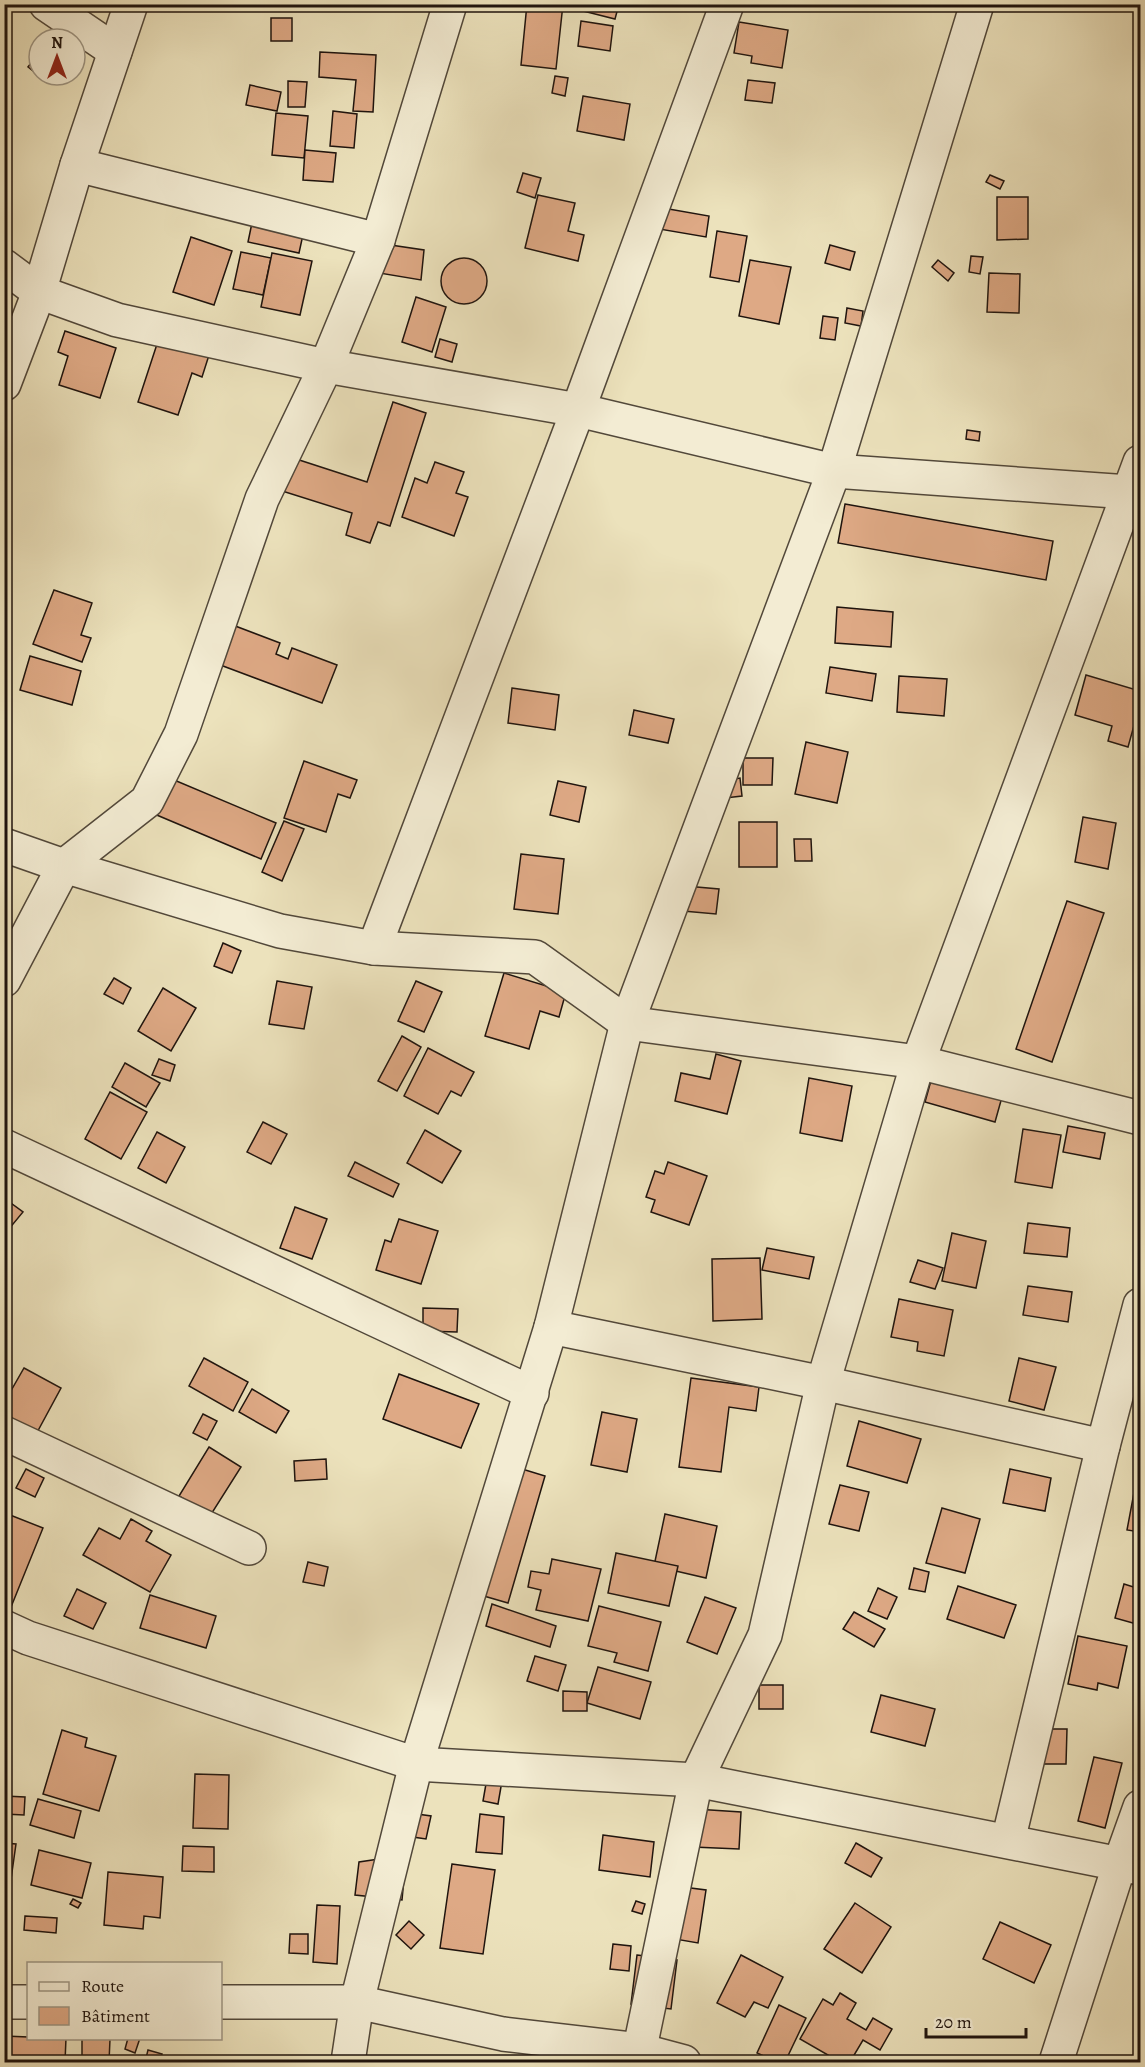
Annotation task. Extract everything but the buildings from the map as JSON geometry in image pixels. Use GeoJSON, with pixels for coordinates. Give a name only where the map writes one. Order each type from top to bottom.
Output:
{"type":"FeatureCollection","features":[{"type":"Feature","properties":{"kind":"street"},"geometry":{"type":"LineString","coordinates":[[46,4],[115,51]]}},
{"type":"Feature","properties":{"kind":"street"},"geometry":{"type":"LineString","coordinates":[[4,384],[39,292],[77,165],[131,4]]}},
{"type":"Feature","properties":{"kind":"street"},"geometry":{"type":"LineString","coordinates":[[4,980],[64,866],[147,801],[181,734],[262,499],[326,366],[378,240],[450,4]]}},
{"type":"Feature","properties":{"kind":"street"},"geometry":{"type":"LineString","coordinates":[[374,948],[578,410],[727,4]]}},
{"type":"Feature","properties":{"kind":"street"},"geometry":{"type":"LineString","coordinates":[[348,2062],[357,2002],[416,1764],[551,1327],[627,1023],[834,471],[977,4]]}},
{"type":"Feature","properties":{"kind":"street"},"geometry":{"type":"LineString","coordinates":[[77,165],[378,240]]}},
{"type":"Feature","properties":{"kind":"street"},"geometry":{"type":"LineString","coordinates":[[4,266],[39,292],[117,320],[326,366],[578,410],[834,471],[1135,477],[918,1062],[822,1383],[765,1635],[696,1780],[638,2056]]}},
{"type":"Feature","properties":{"kind":"street"},"geometry":{"type":"LineString","coordinates":[[4,845],[64,866],[280,931],[374,948],[535,957],[627,1023],[918,1062],[1140,1118]]}},
{"type":"Feature","properties":{"kind":"street"},"geometry":{"type":"LineString","coordinates":[[4,1146],[532,1393]]}},
{"type":"Feature","properties":{"kind":"street"},"geometry":{"type":"LineString","coordinates":[[1008,1841],[1102,1446],[1140,1305]]}},
{"type":"Feature","properties":{"kind":"street"},"geometry":{"type":"LineString","coordinates":[[551,1327],[822,1383],[1102,1446]]}},
{"type":"Feature","properties":{"kind":"street"},"geometry":{"type":"LineString","coordinates":[[4,1434],[249,1548]]}},
{"type":"Feature","properties":{"kind":"street"},"geometry":{"type":"LineString","coordinates":[[4,1627],[28,1638],[416,1764],[696,1780],[1130,1865]]}},
{"type":"Feature","properties":{"kind":"street"},"geometry":{"type":"LineString","coordinates":[[1056,2062],[1130,1865],[1140,1807]]}},
{"type":"Feature","properties":{"kind":"street"},"geometry":{"type":"LineString","coordinates":[[4,2002],[27,2002]]}},
{"type":"Feature","properties":{"kind":"street"},"geometry":{"type":"LineString","coordinates":[[222,2002],[357,2002],[503,2034],[684,2062]]}}]}
